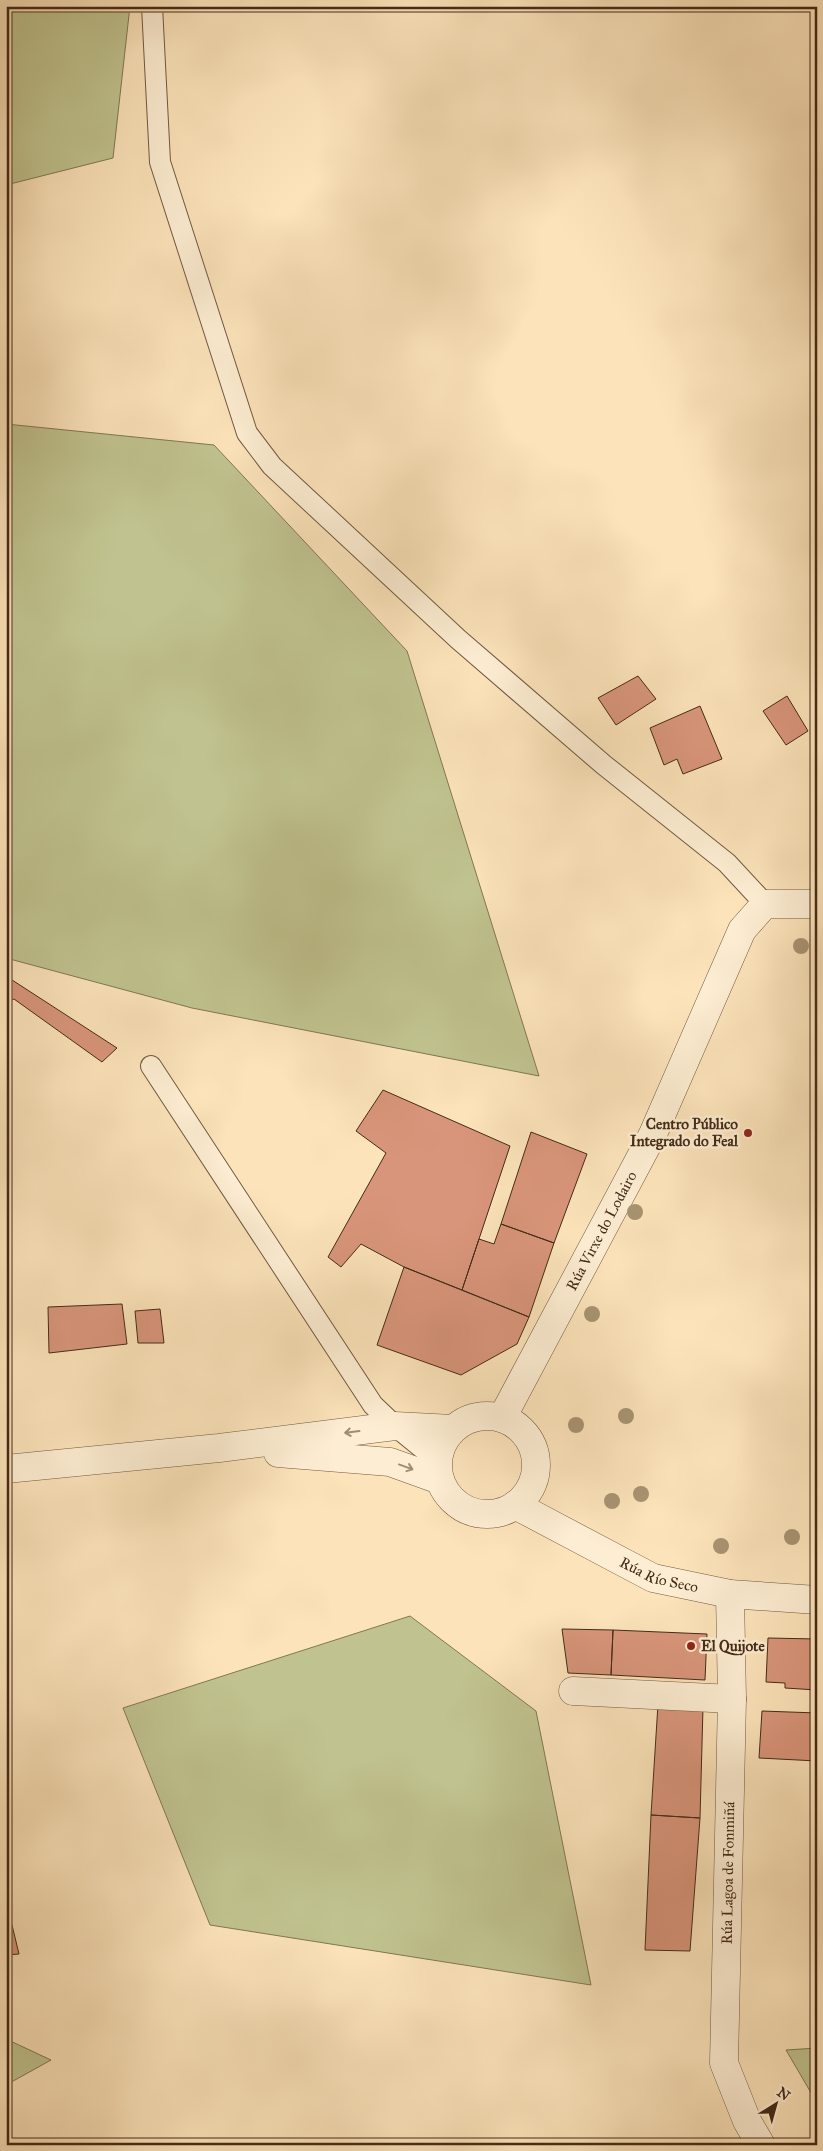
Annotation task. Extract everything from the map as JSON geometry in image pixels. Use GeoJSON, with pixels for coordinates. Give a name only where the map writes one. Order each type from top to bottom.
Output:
{"type":"FeatureCollection","features":[{"type":"Feature","properties":{"kind":"street"},"geometry":{"type":"LineString","coordinates":[[765,904],[817,904]]}},
{"type":"Feature","properties":{"kind":"street","name":"Rúa Virxe do Lodairo"},"geometry":{"type":"LineString","coordinates":[[502,1418],[653,1134],[742,930],[765,904]]}},
{"type":"Feature","properties":{"kind":"street"},"geometry":{"type":"LineString","coordinates":[[476,1416],[502,1418],[516,1425],[527,1436],[534,1450],[536,1465],[534,1480],[526,1494],[515,1505],[504,1511],[491,1514],[465,1509],[454,1502],[446,1492],[439,1470],[440,1449],[453,1429],[464,1421],[476,1416]]}},
{"type":"Feature","properties":{"kind":"street"},"geometry":{"type":"LineString","coordinates":[[6,1469],[219,1448],[395,1426],[453,1429]]}},
{"type":"Feature","properties":{"kind":"street"},"geometry":{"type":"LineString","coordinates":[[219,1448],[390,1462],[439,1470]]}},
{"type":"Feature","properties":{"kind":"street","name":"Rúa Río Seco"},"geometry":{"type":"LineString","coordinates":[[515,1505],[653,1578],[730,1594],[817,1600]]}},
{"type":"Feature","properties":{"kind":"street","name":"Rúa Lagoa de Fonmiñá"},"geometry":{"type":"LineString","coordinates":[[730,1594],[732,1699],[724,2062],[747,2121],[761,2145]]}},
{"type":"Feature","properties":{"kind":"street"},"geometry":{"type":"LineString","coordinates":[[573,1691],[732,1699]]}},
{"type":"Feature","properties":{"kind":"lane"},"geometry":{"type":"LineString","coordinates":[[152,6],[160,162],[247,433],[272,466],[458,640],[604,765],[728,863],[765,904]]}},
{"type":"Feature","properties":{"kind":"lane"},"geometry":{"type":"LineString","coordinates":[[151,1066],[373,1404],[439,1470]]}},
{"type":"Feature","properties":{"kind":"green space"},"geometry":{"type":"Polygon","coordinates":[[[6,6],[130,6],[113,158],[6,185],[6,6]]]}},
{"type":"Feature","properties":{"kind":"green space"},"geometry":{"type":"Polygon","coordinates":[[[6,424],[214,445],[407,651],[539,1076],[192,1008],[6,958],[6,424]]]}},
{"type":"Feature","properties":{"kind":"green space"},"geometry":{"type":"Polygon","coordinates":[[[410,1616],[536,1711],[591,1985],[210,1925],[123,1708],[410,1616]]]}},
{"type":"Feature","properties":{"kind":"green space"},"geometry":{"type":"Polygon","coordinates":[[[6,2039],[51,2060],[6,2085],[6,2039]]]}},
{"type":"Feature","properties":{"kind":"green space"},"geometry":{"type":"Polygon","coordinates":[[[817,2048],[817,2103],[786,2050],[817,2048]]]}},
{"type":"Feature","properties":{"kind":"building"},"geometry":{"type":"Polygon","coordinates":[[[638,676],[656,699],[616,725],[598,698],[638,676]]]}},
{"type":"Feature","properties":{"kind":"building"},"geometry":{"type":"Polygon","coordinates":[[[787,696],[808,731],[786,745],[763,711],[787,696]]]}},
{"type":"Feature","properties":{"kind":"building"},"geometry":{"type":"Polygon","coordinates":[[[700,706],[722,759],[683,774],[677,759],[664,765],[650,728],[700,706]]]}},
{"type":"Feature","properties":{"kind":"building"},"geometry":{"type":"Polygon","coordinates":[[[9,978],[117,1048],[102,1062],[14,999],[6,1002],[6,980],[9,978]]]}},
{"type":"Feature","properties":{"kind":"building"},"geometry":{"type":"Polygon","coordinates":[[[383,1090],[510,1146],[462,1290],[404,1267],[361,1244],[341,1267],[328,1257],[386,1153],[356,1131],[383,1090]]]}},
{"type":"Feature","properties":{"kind":"building"},"geometry":{"type":"Polygon","coordinates":[[[531,1132],[587,1154],[554,1243],[501,1224],[531,1132]]]}},
{"type":"Feature","properties":{"kind":"building"},"geometry":{"type":"Polygon","coordinates":[[[501,1224],[554,1243],[529,1317],[462,1290],[479,1239],[494,1244],[501,1224]]]}},
{"type":"Feature","properties":{"kind":"building"},"geometry":{"type":"Polygon","coordinates":[[[404,1267],[529,1317],[517,1344],[461,1375],[377,1345],[404,1267]]]}},
{"type":"Feature","properties":{"kind":"building"},"geometry":{"type":"Polygon","coordinates":[[[122,1304],[127,1344],[49,1353],[48,1307],[122,1304]]]}},
{"type":"Feature","properties":{"kind":"building"},"geometry":{"type":"Polygon","coordinates":[[[160,1309],[164,1343],[138,1343],[135,1311],[160,1309]]]}},
{"type":"Feature","properties":{"kind":"building"},"geometry":{"type":"Polygon","coordinates":[[[562,1629],[613,1630],[611,1675],[568,1673],[562,1629]]]}},
{"type":"Feature","properties":{"kind":"building"},"geometry":{"type":"Polygon","coordinates":[[[613,1630],[707,1634],[705,1680],[611,1675],[613,1630]]]}},
{"type":"Feature","properties":{"kind":"building"},"geometry":{"type":"Polygon","coordinates":[[[768,1638],[817,1639],[817,1690],[785,1688],[785,1683],[766,1682],[768,1638]]]}},
{"type":"Feature","properties":{"kind":"building"},"geometry":{"type":"Polygon","coordinates":[[[658,1704],[703,1707],[700,1818],[651,1815],[658,1704]]]}},
{"type":"Feature","properties":{"kind":"building"},"geometry":{"type":"Polygon","coordinates":[[[762,1711],[817,1713],[817,1761],[759,1758],[762,1711]]]}},
{"type":"Feature","properties":{"kind":"building"},"geometry":{"type":"Polygon","coordinates":[[[651,1815],[700,1818],[690,1951],[645,1950],[651,1815]]]}},
{"type":"Feature","properties":{"kind":"building"},"geometry":{"type":"Polygon","coordinates":[[[12,1925],[19,1954],[6,1955],[6,1926],[12,1925]]]}},
{"type":"Feature","properties":{"kind":"place","name":"Centro Público Integrado do Feal"},"geometry":{"type":"Point","coordinates":[748,1133]}},
{"type":"Feature","properties":{"kind":"place","name":"El Quijote"},"geometry":{"type":"Point","coordinates":[691,1646]}}]}
